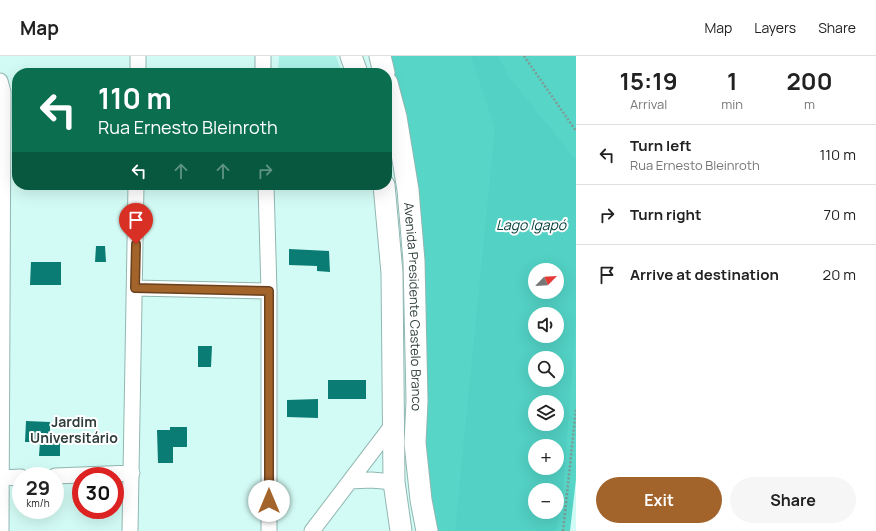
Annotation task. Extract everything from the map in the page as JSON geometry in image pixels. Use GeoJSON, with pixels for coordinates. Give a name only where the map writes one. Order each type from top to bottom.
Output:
{"type":"FeatureCollection","features":[{"type":"Feature","properties":{"kind":"main road"},"geometry":{"type":"LineString","coordinates":[[351,56],[355,68]]}},
{"type":"Feature","properties":{"kind":"main road"},"geometry":{"type":"LineString","coordinates":[[380,56],[383,68]]}},
{"type":"Feature","properties":{"kind":"main road","name":"Avenida Presidente Castelo Branco"},"geometry":{"type":"LineString","coordinates":[[392,102],[396,117],[408,190],[414,269],[416,401],[415,443],[421,500],[427,531]]}},
{"type":"Feature","properties":{"kind":"main road","name":"Avenida Presidente Castelo Branco"},"geometry":{"type":"LineString","coordinates":[[384,190],[392,273],[394,482],[401,531]]}},
{"type":"Feature","properties":{"kind":"street"},"geometry":{"type":"LineString","coordinates":[[138,56],[138,68]]}},
{"type":"Feature","properties":{"kind":"street"},"geometry":{"type":"LineString","coordinates":[[263,56],[263,68]]}},
{"type":"Feature","properties":{"kind":"street"},"geometry":{"type":"LineString","coordinates":[[0,81],[3,92],[1,531]]}},
{"type":"Feature","properties":{"kind":"street"},"geometry":{"type":"LineString","coordinates":[[130,531],[136,190]]}},
{"type":"Feature","properties":{"kind":"street"},"geometry":{"type":"LineString","coordinates":[[266,190],[269,291],[269,531]]}},
{"type":"Feature","properties":{"kind":"street"},"geometry":{"type":"LineString","coordinates":[[135,288],[269,291]]}},
{"type":"Feature","properties":{"kind":"street"},"geometry":{"type":"LineString","coordinates":[[312,531],[394,422]]}},
{"type":"Feature","properties":{"kind":"street"},"geometry":{"type":"LineString","coordinates":[[64,476],[132,473]]}},
{"type":"Feature","properties":{"kind":"street"},"geometry":{"type":"LineString","coordinates":[[1,478],[12,478]]}},
{"type":"Feature","properties":{"kind":"street"},"geometry":{"type":"LineString","coordinates":[[350,481],[371,480],[394,482]]}},
{"type":"Feature","properties":{"kind":"path"},"geometry":{"type":"LineString","coordinates":[[524,56],[576,131]]}},
{"type":"Feature","properties":{"kind":"path"},"geometry":{"type":"LineString","coordinates":[[563,531],[576,410]]}},
{"type":"Feature","properties":{"kind":"shaded area"},"geometry":{"type":"Polygon","coordinates":[[[279,56],[336,56],[340,68],[278,68],[279,56]]]}},
{"type":"Feature","properties":{"kind":"shaded area"},"geometry":{"type":"Polygon","coordinates":[[[384,56],[576,56],[576,479],[570,531],[436,531],[424,484],[417,261],[392,106],[392,68],[386,68],[384,56]]]}},
{"type":"Feature","properties":{"kind":"water","name":"Lago Igapó"},"geometry":{"type":"Polygon","coordinates":[[[471,56],[498,56],[509,77],[576,160],[576,321],[564,483],[528,483],[528,519],[559,519],[556,531],[455,531],[495,129],[471,56]]]}},
{"type":"Feature","properties":{"kind":"building"},"geometry":{"type":"Polygon","coordinates":[[[96,246],[105,246],[106,262],[95,262],[96,246]]]}},
{"type":"Feature","properties":{"kind":"building"},"geometry":{"type":"Polygon","coordinates":[[[289,249],[329,251],[330,272],[317,271],[317,266],[289,265],[289,249]]]}},
{"type":"Feature","properties":{"kind":"building"},"geometry":{"type":"Polygon","coordinates":[[[31,262],[61,262],[61,285],[30,285],[31,262]]]}},
{"type":"Feature","properties":{"kind":"building"},"geometry":{"type":"Polygon","coordinates":[[[198,346],[212,346],[211,367],[198,367],[198,346]]]}},
{"type":"Feature","properties":{"kind":"building"},"geometry":{"type":"Polygon","coordinates":[[[328,380],[366,380],[366,399],[328,399],[328,380]]]}},
{"type":"Feature","properties":{"kind":"building"},"geometry":{"type":"Polygon","coordinates":[[[318,399],[318,418],[287,417],[287,400],[318,399]]]}},
{"type":"Feature","properties":{"kind":"building"},"geometry":{"type":"Polygon","coordinates":[[[26,421],[50,422],[50,442],[60,442],[60,456],[39,456],[40,442],[25,442],[26,421]]]}},
{"type":"Feature","properties":{"kind":"building"},"geometry":{"type":"Polygon","coordinates":[[[170,427],[187,427],[187,447],[173,447],[173,463],[158,463],[157,430],[170,430],[170,427]]]}},
{"type":"Feature","properties":{"kind":"district","name":"Jardim Universitário"},"geometry":{"type":"Point","coordinates":[74,430]}},
{"type":"Feature","properties":{"kind":"route"},"geometry":{"type":"LineString","coordinates":[[136,244],[135,288],[269,291],[269,501]]}}]}
